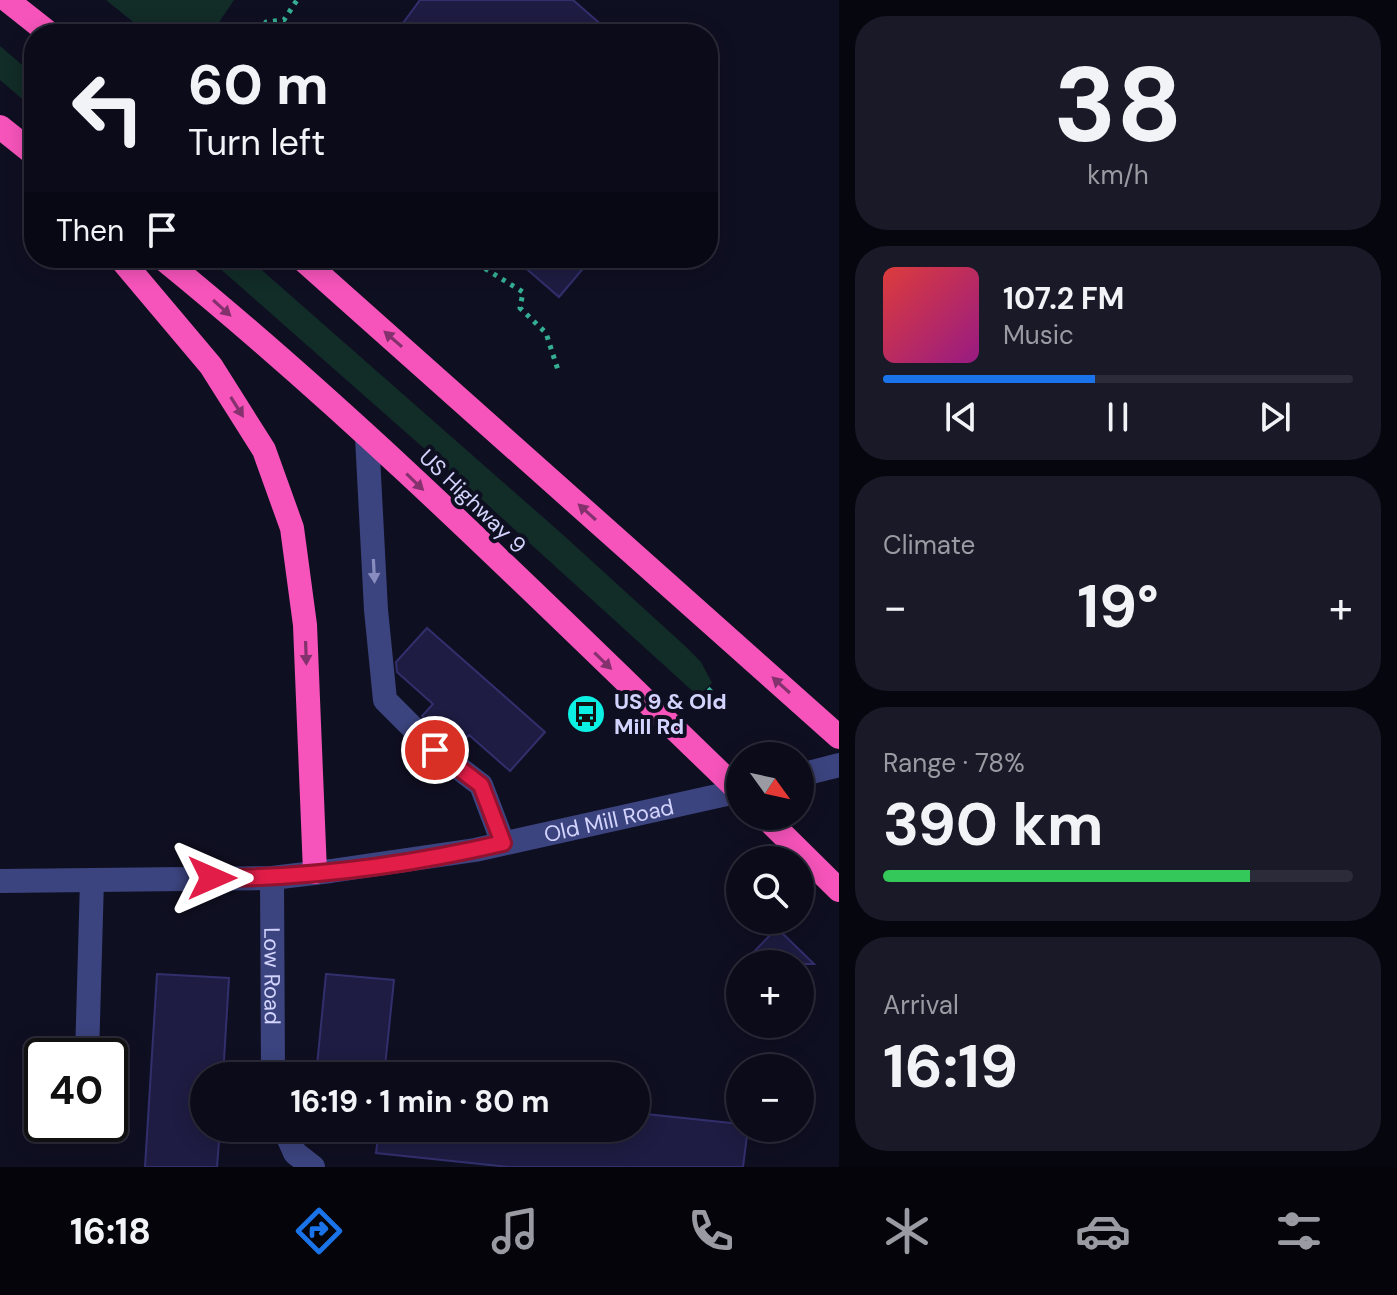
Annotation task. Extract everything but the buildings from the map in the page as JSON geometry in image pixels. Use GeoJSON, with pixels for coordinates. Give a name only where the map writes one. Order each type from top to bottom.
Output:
{"type":"FeatureCollection","features":[{"type":"Feature","properties":{"kind":"highway"},"geometry":{"type":"LineString","coordinates":[[7,0],[37,24]]}},
{"type":"Feature","properties":{"kind":"highway"},"geometry":{"type":"LineString","coordinates":[[0,127],[24,146]]}},
{"type":"Feature","properties":{"kind":"highway"},"geometry":{"type":"LineString","coordinates":[[128,268],[219,378],[264,450],[292,528],[305,625],[315,872]]}},
{"type":"Feature","properties":{"kind":"highway","name":"US Highway 9"},"geometry":{"type":"LineString","coordinates":[[174,268],[367,437],[726,778]]}},
{"type":"Feature","properties":{"kind":"highway"},"geometry":{"type":"LineString","coordinates":[[312,268],[839,737]]}},
{"type":"Feature","properties":{"kind":"highway"},"geometry":{"type":"LineString","coordinates":[[778,830],[839,890]]}},
{"type":"Feature","properties":{"kind":"street"},"geometry":{"type":"LineString","coordinates":[[367,437],[376,610],[385,700],[435,750],[481,785],[503,843]]}},
{"type":"Feature","properties":{"kind":"street"},"geometry":{"type":"LineString","coordinates":[[814,771],[839,765]]}},
{"type":"Feature","properties":{"kind":"street","name":"Old Mill Road"},"geometry":{"type":"LineString","coordinates":[[0,881],[272,878],[422,858],[726,794]]}},
{"type":"Feature","properties":{"kind":"street","name":"Low Road"},"geometry":{"type":"LineString","coordinates":[[272,878],[273,1062]]}},
{"type":"Feature","properties":{"kind":"street"},"geometry":{"type":"LineString","coordinates":[[88,1038],[92,880]]}},
{"type":"Feature","properties":{"kind":"street"},"geometry":{"type":"LineString","coordinates":[[290,1142],[295,1153],[313,1167]]}},
{"type":"Feature","properties":{"kind":"path"},"geometry":{"type":"LineString","coordinates":[[265,24],[284,20],[297,0]]}},
{"type":"Feature","properties":{"kind":"path"},"geometry":{"type":"LineString","coordinates":[[484,268],[523,292],[520,308],[546,333],[558,370]]}},
{"type":"Feature","properties":{"kind":"path"},"geometry":{"type":"LineString","coordinates":[[701,698],[714,686]]}},
{"type":"Feature","properties":{"kind":"green space"},"geometry":{"type":"Polygon","coordinates":[[[106,0],[234,0],[218,24],[136,24],[106,0]]]}},
{"type":"Feature","properties":{"kind":"green space"},"geometry":{"type":"Polygon","coordinates":[[[0,46],[24,66],[24,100],[0,80],[0,46]]]}},
{"type":"Feature","properties":{"kind":"green space"},"geometry":{"type":"Polygon","coordinates":[[[219,268],[259,268],[684,645],[701,662],[712,683],[698,696],[469,488],[219,268]]]}},
{"type":"Feature","properties":{"kind":"place","name":"US 9 & Old Mill Rd"},"geometry":{"type":"Point","coordinates":[586,714]}},
{"type":"Feature","properties":{"kind":"route"},"geometry":{"type":"LineString","coordinates":[[212,878],[272,878],[331,871],[475,850],[503,843],[481,785],[435,750]]}}]}
